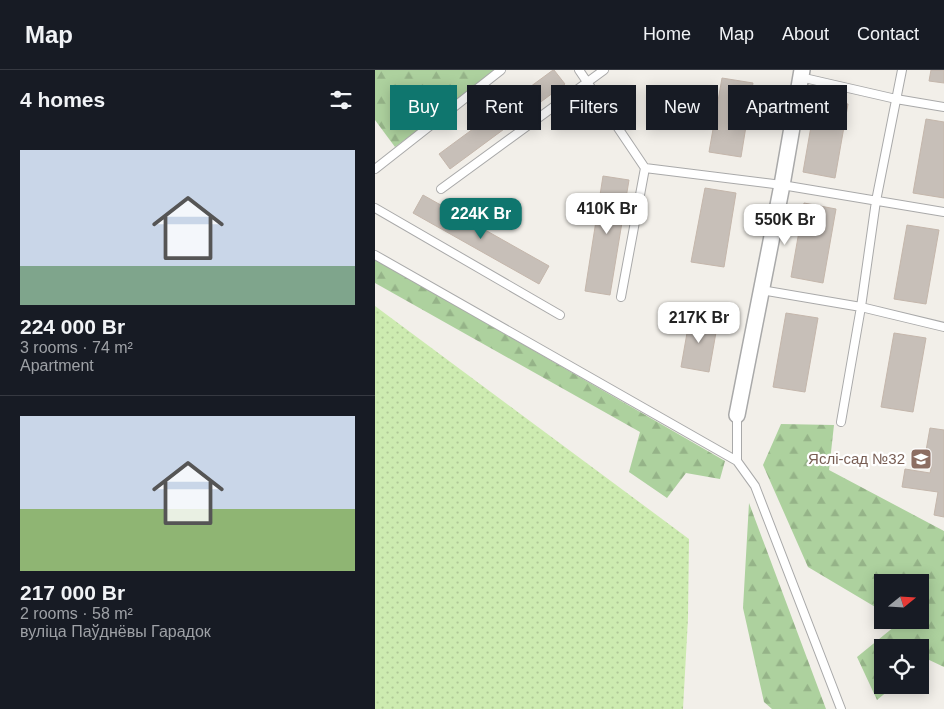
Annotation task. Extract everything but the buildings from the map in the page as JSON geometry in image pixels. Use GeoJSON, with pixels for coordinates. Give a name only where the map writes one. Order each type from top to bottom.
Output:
{"type":"FeatureCollection","features":[{"type":"Feature","properties":{"kind":"street"},"geometry":{"type":"LineString","coordinates":[[737,415],[782,185],[801,74]]}},
{"type":"Feature","properties":{"kind":"lane"},"geometry":{"type":"LineString","coordinates":[[375,169],[501,70]]}},
{"type":"Feature","properties":{"kind":"lane"},"geometry":{"type":"LineString","coordinates":[[579,70],[645,168],[621,296]]}},
{"type":"Feature","properties":{"kind":"lane"},"geometry":{"type":"LineString","coordinates":[[441,189],[604,70]]}},
{"type":"Feature","properties":{"kind":"lane"},"geometry":{"type":"LineString","coordinates":[[841,422],[877,201],[902,70]]}},
{"type":"Feature","properties":{"kind":"lane"},"geometry":{"type":"LineString","coordinates":[[801,74],[896,99],[944,107]]}},
{"type":"Feature","properties":{"kind":"lane"},"geometry":{"type":"LineString","coordinates":[[645,168],[782,185],[944,212]]}},
{"type":"Feature","properties":{"kind":"lane"},"geometry":{"type":"LineString","coordinates":[[375,208],[560,314]]}},
{"type":"Feature","properties":{"kind":"lane"},"geometry":{"type":"LineString","coordinates":[[375,255],[737,461],[755,486],[841,709]]}},
{"type":"Feature","properties":{"kind":"lane"},"geometry":{"type":"LineString","coordinates":[[761,290],[861,307],[944,327]]}},
{"type":"Feature","properties":{"kind":"lane"},"geometry":{"type":"LineString","coordinates":[[737,415],[737,461]]}},
{"type":"Feature","properties":{"kind":"green space"},"geometry":{"type":"Polygon","coordinates":[[[375,70],[498,70],[478,85],[467,85],[467,93],[457,101],[457,85],[390,85],[390,130],[418,130],[395,147],[375,120],[375,70]]]}},
{"type":"Feature","properties":{"kind":"green space"},"geometry":{"type":"Polygon","coordinates":[[[375,259],[725,461],[720,479],[686,473],[667,498],[629,472],[640,432],[375,283],[375,259]]]}},
{"type":"Feature","properties":{"kind":"green space"},"geometry":{"type":"Polygon","coordinates":[[[375,306],[689,539],[688,618],[683,709],[375,709],[375,306]]]}},
{"type":"Feature","properties":{"kind":"green space"},"geometry":{"type":"Polygon","coordinates":[[[781,424],[834,425],[829,470],[944,531],[944,667],[929,660],[929,639],[879,639],[891,629],[929,629],[929,574],[874,574],[874,606],[808,567],[763,465],[781,424]]]}},
{"type":"Feature","properties":{"kind":"green space"},"geometry":{"type":"Polygon","coordinates":[[[749,503],[826,709],[772,709],[764,702],[743,608],[749,503]]]}},
{"type":"Feature","properties":{"kind":"green space"},"geometry":{"type":"Polygon","coordinates":[[[874,643],[874,694],[857,657],[874,643]]]}},
{"type":"Feature","properties":{"kind":"green space"},"geometry":{"type":"Polygon","coordinates":[[[874,694],[884,694],[877,700],[874,694]]]}},
{"type":"Feature","properties":{"kind":"place","name":"Яслі-сад №32"},"geometry":{"type":"Point","coordinates":[921,459]}}]}
